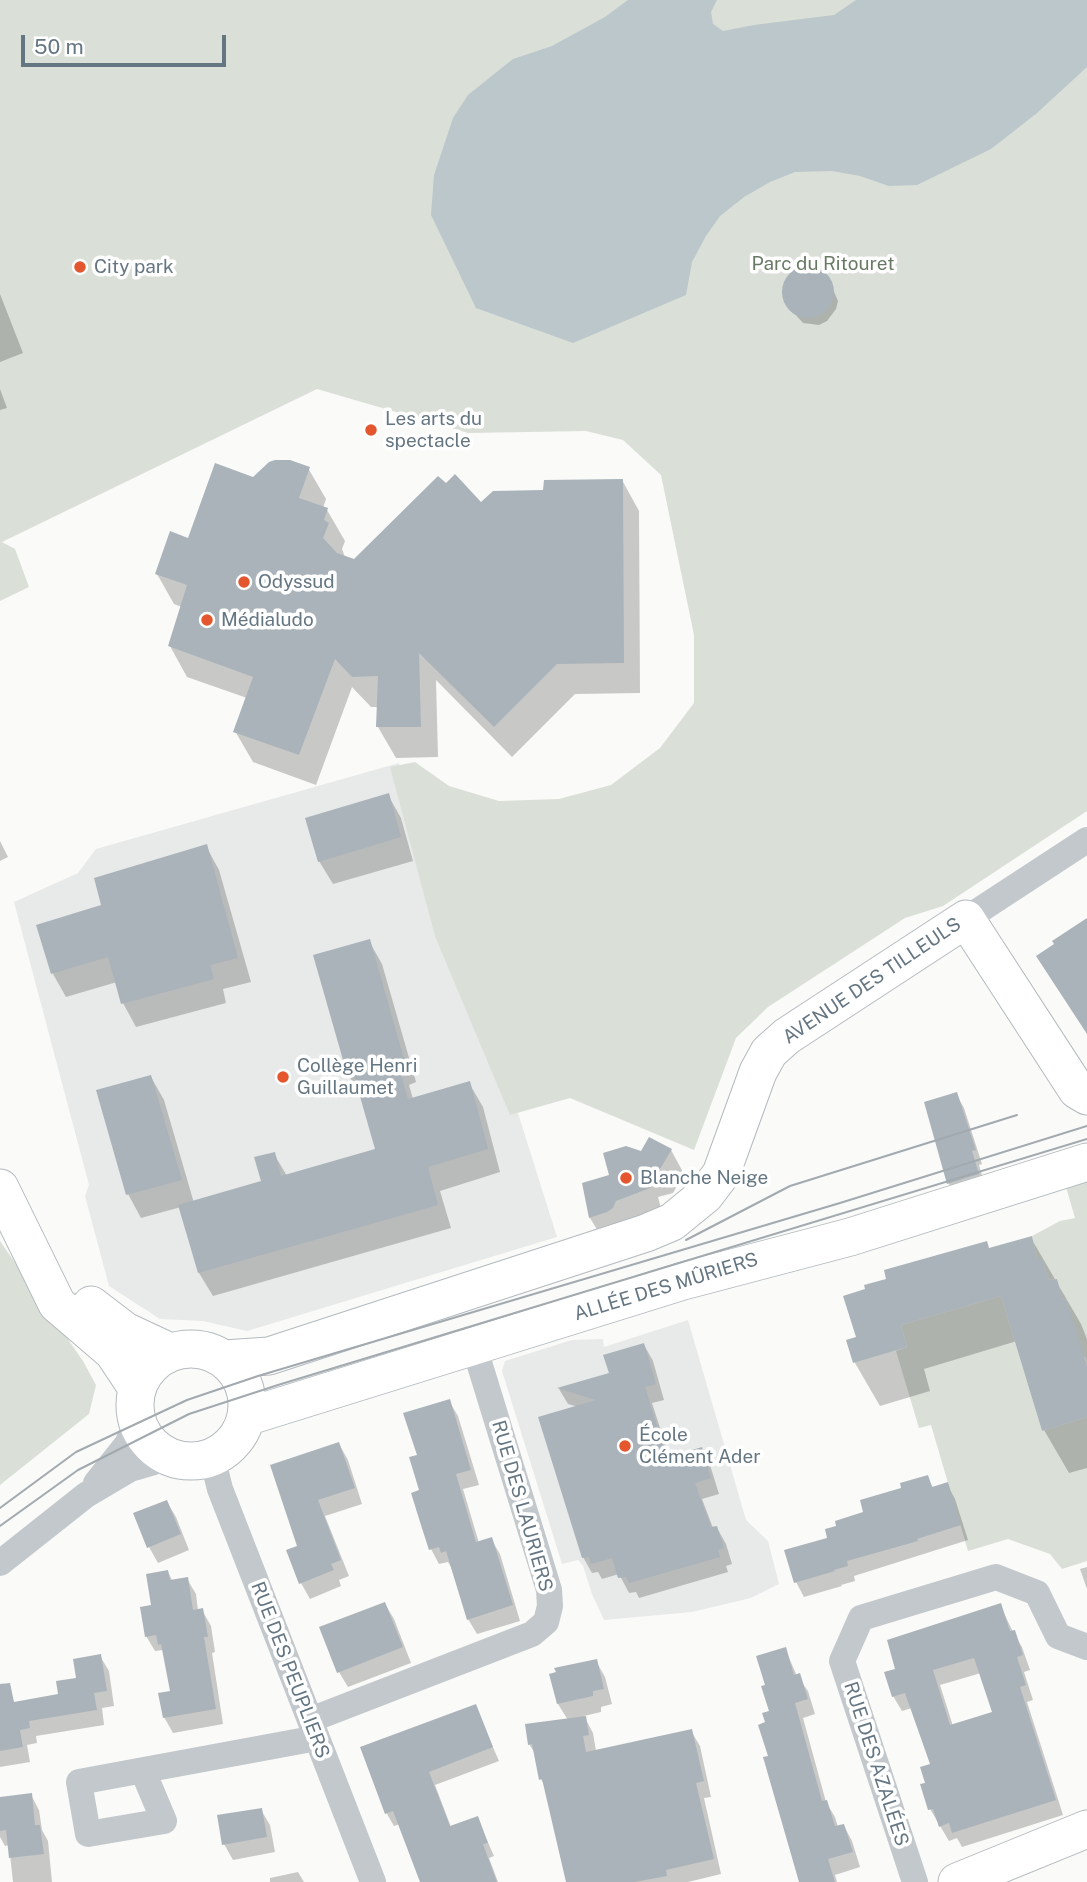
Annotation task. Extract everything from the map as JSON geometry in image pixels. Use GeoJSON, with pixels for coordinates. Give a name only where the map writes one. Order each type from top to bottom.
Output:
{"type":"FeatureCollection","features":[{"type":"Feature","properties":{"kind":"street","name":"AVENUE DES TILLEULS"},"geometry":{"type":"LineString","coordinates":[[224,1359],[269,1356],[646,1233],[672,1222],[692,1207],[721,1174],[758,1072],[769,1052],[786,1037],[1087,839]]}},
{"type":"Feature","properties":{"kind":"street"},"geometry":{"type":"LineString","coordinates":[[966,919],[1077,1090],[1087,1096]]}},
{"type":"Feature","properties":{"kind":"street","name":"ALLÉE DES MÛRIERS"},"geometry":{"type":"LineString","coordinates":[[246,1417],[727,1268],[850,1237],[1087,1162]]}},
{"type":"Feature","properties":{"kind":"street"},"geometry":{"type":"LineString","coordinates":[[0,1188],[57,1304],[113,1352],[137,1406],[148,1442],[161,1452],[186,1461],[212,1457],[233,1443],[241,1431],[246,1417],[246,1395],[242,1381],[224,1359],[214,1353],[192,1349],[170,1352],[150,1367],[137,1406],[127,1444],[86,1495]]}},
{"type":"Feature","properties":{"kind":"street"},"geometry":{"type":"LineString","coordinates":[[32,1256],[125,1331],[170,1352]]}},
{"type":"Feature","properties":{"kind":"street","name":"RUE DES LAURIERS"},"geometry":{"type":"LineString","coordinates":[[143,1771],[313,1729],[533,1634],[546,1622],[550,1606],[549,1590],[474,1346]]}},
{"type":"Feature","properties":{"kind":"street"},"geometry":{"type":"LineString","coordinates":[[0,1563],[86,1495],[130,1469],[155,1462],[161,1452]]}},
{"type":"Feature","properties":{"kind":"street","name":"RUE DES PEUPLIERS"},"geometry":{"type":"LineString","coordinates":[[212,1457],[220,1489],[373,1882]]}},
{"type":"Feature","properties":{"kind":"street","name":"RUE DES AZALÉES"},"geometry":{"type":"LineString","coordinates":[[915,1882],[842,1661],[861,1618],[996,1577],[1037,1593],[1058,1636],[1087,1647]]}},
{"type":"Feature","properties":{"kind":"street"},"geometry":{"type":"LineString","coordinates":[[957,1882],[1087,1829]]}},
{"type":"Feature","properties":{"kind":"shaded area"},"geometry":{"type":"Polygon","coordinates":[[[628,0],[717,0],[711,12],[713,24],[723,31],[834,15],[856,0],[1087,0],[1087,67],[1037,113],[991,149],[917,185],[889,186],[860,176],[832,171],[795,172],[770,182],[744,197],[720,216],[692,262],[686,295],[573,343],[476,308],[431,215],[434,175],[453,118],[468,95],[513,59],[552,46],[605,17],[628,0]]]}},
{"type":"Feature","properties":{"kind":"shaded area","name":"Collège Henri Guillaumet"},"geometry":{"type":"Polygon","coordinates":[[[399,763],[495,1040],[557,1237],[247,1331],[203,1321],[160,1319],[109,1286],[85,1196],[89,1185],[14,902],[78,873],[96,849],[399,763]]]}},
{"type":"Feature","properties":{"kind":"shaded area","name":"École Clément Ader"},"geometry":{"type":"Polygon","coordinates":[[[688,1320],[746,1520],[768,1541],[779,1584],[751,1598],[692,1612],[604,1620],[583,1566],[578,1560],[562,1564],[502,1371],[505,1361],[572,1340],[603,1339],[604,1347],[688,1320]]]}},
{"type":"Feature","properties":{"kind":"green space","name":"Parc du Ritouret"},"geometry":{"type":"Polygon","coordinates":[[[0,0],[1087,0],[1087,811],[943,906],[905,918],[768,1007],[736,1038],[694,1150],[570,1098],[510,1115],[435,936],[390,767],[415,762],[449,786],[499,801],[559,799],[611,785],[660,748],[694,703],[694,635],[661,475],[623,440],[586,431],[468,433],[317,389],[2,542],[15,549],[29,587],[0,601],[0,0]]]}},
{"type":"Feature","properties":{"kind":"green space"},"geometry":{"type":"Polygon","coordinates":[[[1087,1181],[1087,1365],[1085,1357],[1081,1357],[1066,1299],[1063,1300],[1057,1279],[1049,1280],[1042,1259],[1037,1259],[1032,1236],[1060,1221],[1075,1218],[1066,1187],[1087,1181]]]}},
{"type":"Feature","properties":{"kind":"green space"},"geometry":{"type":"Polygon","coordinates":[[[0,1241],[83,1361],[96,1385],[89,1414],[0,1485],[0,1241]]]}},
{"type":"Feature","properties":{"kind":"green space"},"geometry":{"type":"Polygon","coordinates":[[[1001,1296],[1042,1431],[1087,1417],[1087,1561],[1062,1569],[1050,1554],[1008,1539],[968,1551],[931,1425],[919,1428],[896,1351],[907,1347],[901,1325],[1001,1296]]]}},
{"type":"Feature","properties":{"kind":"building"},"geometry":{"type":"Polygon","coordinates":[[[808,266],[818,268],[826,274],[832,282],[832,302],[826,310],[818,316],[808,318],[798,316],[790,310],[784,302],[782,292],[784,282],[790,274],[798,268],[808,266]]]}},
{"type":"Feature","properties":{"kind":"building","name":"Odyssud"},"geometry":{"type":"Polygon","coordinates":[[[275,460],[290,460],[310,467],[299,498],[328,508],[324,520],[329,523],[323,538],[337,553],[354,559],[438,476],[446,483],[455,474],[481,502],[493,491],[543,490],[544,480],[623,479],[624,663],[557,664],[494,727],[419,653],[421,727],[376,727],[378,676],[352,677],[335,659],[299,755],[233,732],[253,677],[168,646],[187,585],[155,574],[170,531],[188,538],[215,463],[253,477],[275,460]]]}},
{"type":"Feature","properties":{"kind":"building"},"geometry":{"type":"Polygon","coordinates":[[[389,793],[401,837],[318,862],[305,818],[389,793]]]}},
{"type":"Feature","properties":{"kind":"building"},"geometry":{"type":"Polygon","coordinates":[[[207,844],[238,958],[210,965],[214,979],[121,1004],[108,957],[51,974],[36,925],[101,905],[94,878],[207,844]]]}},
{"type":"Feature","properties":{"kind":"building"},"geometry":{"type":"Polygon","coordinates":[[[1087,918],[1087,1034],[1036,956],[1054,944],[1052,941],[1087,918]]]}},
{"type":"Feature","properties":{"kind":"building"},"geometry":{"type":"Polygon","coordinates":[[[370,939],[404,1059],[397,1061],[408,1099],[470,1081],[488,1149],[428,1167],[438,1205],[198,1273],[178,1205],[261,1181],[254,1157],[275,1152],[281,1176],[375,1149],[353,1072],[347,1074],[313,955],[370,939]]]}},
{"type":"Feature","properties":{"kind":"building"},"geometry":{"type":"Polygon","coordinates":[[[151,1075],[182,1180],[126,1195],[96,1090],[151,1075]]]}},
{"type":"Feature","properties":{"kind":"building"},"geometry":{"type":"Polygon","coordinates":[[[957,1092],[976,1150],[972,1151],[979,1174],[947,1184],[924,1102],[957,1092]]]}},
{"type":"Feature","properties":{"kind":"building","name":"Blanche Neige"},"geometry":{"type":"Polygon","coordinates":[[[649,1137],[672,1149],[660,1169],[646,1173],[650,1188],[616,1201],[613,1208],[607,1212],[589,1218],[582,1183],[609,1175],[603,1153],[626,1146],[641,1151],[649,1137]]]}},
{"type":"Feature","properties":{"kind":"building"},"geometry":{"type":"Polygon","coordinates":[[[1032,1236],[1037,1259],[1042,1259],[1049,1280],[1057,1279],[1063,1300],[1066,1299],[1087,1366],[1087,1417],[1042,1431],[1001,1296],[901,1325],[907,1347],[853,1363],[846,1340],[856,1337],[843,1296],[865,1289],[864,1285],[886,1279],[884,1270],[987,1241],[989,1248],[1032,1236]]]}},
{"type":"Feature","properties":{"kind":"building"},"geometry":{"type":"Polygon","coordinates":[[[644,1343],[656,1384],[645,1387],[667,1458],[702,1447],[711,1478],[695,1483],[711,1527],[717,1526],[724,1548],[718,1550],[720,1557],[629,1583],[626,1577],[618,1578],[612,1558],[591,1564],[589,1557],[582,1558],[538,1417],[596,1400],[557,1388],[609,1373],[603,1355],[644,1343]]]}},
{"type":"Feature","properties":{"kind":"building"},"geometry":{"type":"Polygon","coordinates":[[[450,1399],[471,1470],[456,1474],[476,1542],[492,1537],[513,1605],[467,1620],[446,1551],[441,1553],[439,1547],[429,1550],[411,1493],[419,1490],[409,1457],[417,1455],[403,1413],[450,1399]]]}},
{"type":"Feature","properties":{"kind":"building"},"geometry":{"type":"Polygon","coordinates":[[[339,1442],[355,1488],[318,1500],[341,1560],[331,1564],[334,1570],[299,1584],[286,1550],[297,1546],[270,1465],[339,1442]]]}},
{"type":"Feature","properties":{"kind":"building"},"geometry":{"type":"Polygon","coordinates":[[[928,1475],[932,1487],[948,1482],[961,1525],[917,1539],[918,1541],[847,1561],[848,1566],[794,1583],[784,1550],[827,1538],[825,1529],[836,1526],[835,1521],[863,1512],[860,1500],[901,1488],[900,1483],[928,1475]]]}},
{"type":"Feature","properties":{"kind":"building"},"geometry":{"type":"Polygon","coordinates":[[[167,1500],[181,1534],[147,1548],[133,1513],[167,1500]]]}},
{"type":"Feature","properties":{"kind":"building"},"geometry":{"type":"Polygon","coordinates":[[[168,1570],[170,1580],[188,1577],[193,1610],[203,1608],[208,1637],[204,1637],[216,1709],[163,1718],[158,1693],[170,1691],[161,1644],[158,1645],[156,1635],[145,1637],[140,1607],[151,1605],[146,1574],[168,1570]]]}},
{"type":"Feature","properties":{"kind":"building"},"geometry":{"type":"Polygon","coordinates":[[[385,1602],[403,1647],[337,1673],[319,1627],[385,1602]]]}},
{"type":"Feature","properties":{"kind":"building"},"geometry":{"type":"Polygon","coordinates":[[[1001,1603],[1010,1631],[1015,1630],[1023,1655],[1017,1657],[1026,1685],[1020,1687],[1056,1800],[952,1833],[949,1823],[939,1827],[933,1809],[928,1810],[920,1784],[925,1783],[920,1767],[930,1764],[905,1693],[892,1697],[884,1672],[895,1669],[887,1640],[1001,1603]],[[974,1658],[933,1670],[950,1725],[992,1712],[974,1658]]]}},
{"type":"Feature","properties":{"kind":"building"},"geometry":{"type":"Polygon","coordinates":[[[786,1647],[794,1675],[800,1673],[808,1699],[795,1703],[822,1801],[827,1800],[835,1826],[844,1824],[853,1852],[828,1859],[835,1882],[799,1882],[763,1757],[768,1756],[758,1725],[765,1722],[762,1713],[769,1711],[756,1656],[786,1647]]]}},
{"type":"Feature","properties":{"kind":"building"},"geometry":{"type":"Polygon","coordinates":[[[101,1654],[107,1691],[94,1693],[97,1710],[29,1721],[30,1728],[20,1730],[23,1747],[0,1751],[0,1684],[10,1683],[14,1702],[58,1694],[56,1681],[76,1678],[73,1659],[101,1654]]]}},
{"type":"Feature","properties":{"kind":"building"},"geometry":{"type":"Polygon","coordinates":[[[597,1659],[604,1689],[593,1691],[593,1696],[557,1704],[549,1674],[556,1672],[554,1668],[597,1659]]]}},
{"type":"Feature","properties":{"kind":"building"},"geometry":{"type":"Polygon","coordinates":[[[476,1704],[493,1747],[429,1772],[450,1826],[478,1816],[488,1843],[483,1844],[497,1882],[420,1882],[393,1811],[385,1814],[360,1747],[476,1704]]]}},
{"type":"Feature","properties":{"kind":"building"},"geometry":{"type":"Polygon","coordinates":[[[586,1716],[589,1735],[583,1736],[586,1752],[692,1729],[704,1781],[696,1783],[714,1859],[666,1870],[667,1876],[635,1882],[566,1882],[542,1779],[539,1780],[532,1744],[528,1745],[525,1724],[586,1716]]]}},
{"type":"Feature","properties":{"kind":"building"},"geometry":{"type":"Polygon","coordinates":[[[32,1793],[35,1825],[40,1825],[44,1854],[9,1858],[6,1830],[0,1831],[0,1797],[32,1793]]]}},
{"type":"Feature","properties":{"kind":"building"},"geometry":{"type":"Polygon","coordinates":[[[262,1808],[267,1837],[222,1845],[217,1815],[262,1808]]]}},
{"type":"Feature","properties":{"kind":"tram line"},"geometry":{"type":"LineString","coordinates":[[686,1240],[790,1186],[1017,1115]]}},
{"type":"Feature","properties":{"kind":"tram line"},"geometry":{"type":"LineString","coordinates":[[0,1508],[76,1452],[187,1400],[258,1376],[840,1203],[1087,1126]]}},
{"type":"Feature","properties":{"kind":"tram line"},"geometry":{"type":"LineString","coordinates":[[0,1526],[78,1470],[189,1414],[1087,1139]]}},
{"type":"Feature","properties":{"kind":"place","name":"City park"},"geometry":{"type":"Point","coordinates":[80,267]}},
{"type":"Feature","properties":{"kind":"place","name":"Les arts du spectacle"},"geometry":{"type":"Point","coordinates":[371,430]}},
{"type":"Feature","properties":{"kind":"place","name":"Odyssud"},"geometry":{"type":"Point","coordinates":[244,582]}},
{"type":"Feature","properties":{"kind":"place","name":"Médialudo"},"geometry":{"type":"Point","coordinates":[207,620]}},
{"type":"Feature","properties":{"kind":"place","name":"Collège Henri Guillaumet"},"geometry":{"type":"Point","coordinates":[283,1077]}},
{"type":"Feature","properties":{"kind":"place","name":"Blanche Neige"},"geometry":{"type":"Point","coordinates":[626,1178]}},
{"type":"Feature","properties":{"kind":"place","name":"École Clément Ader"},"geometry":{"type":"Point","coordinates":[625,1446]}}]}
